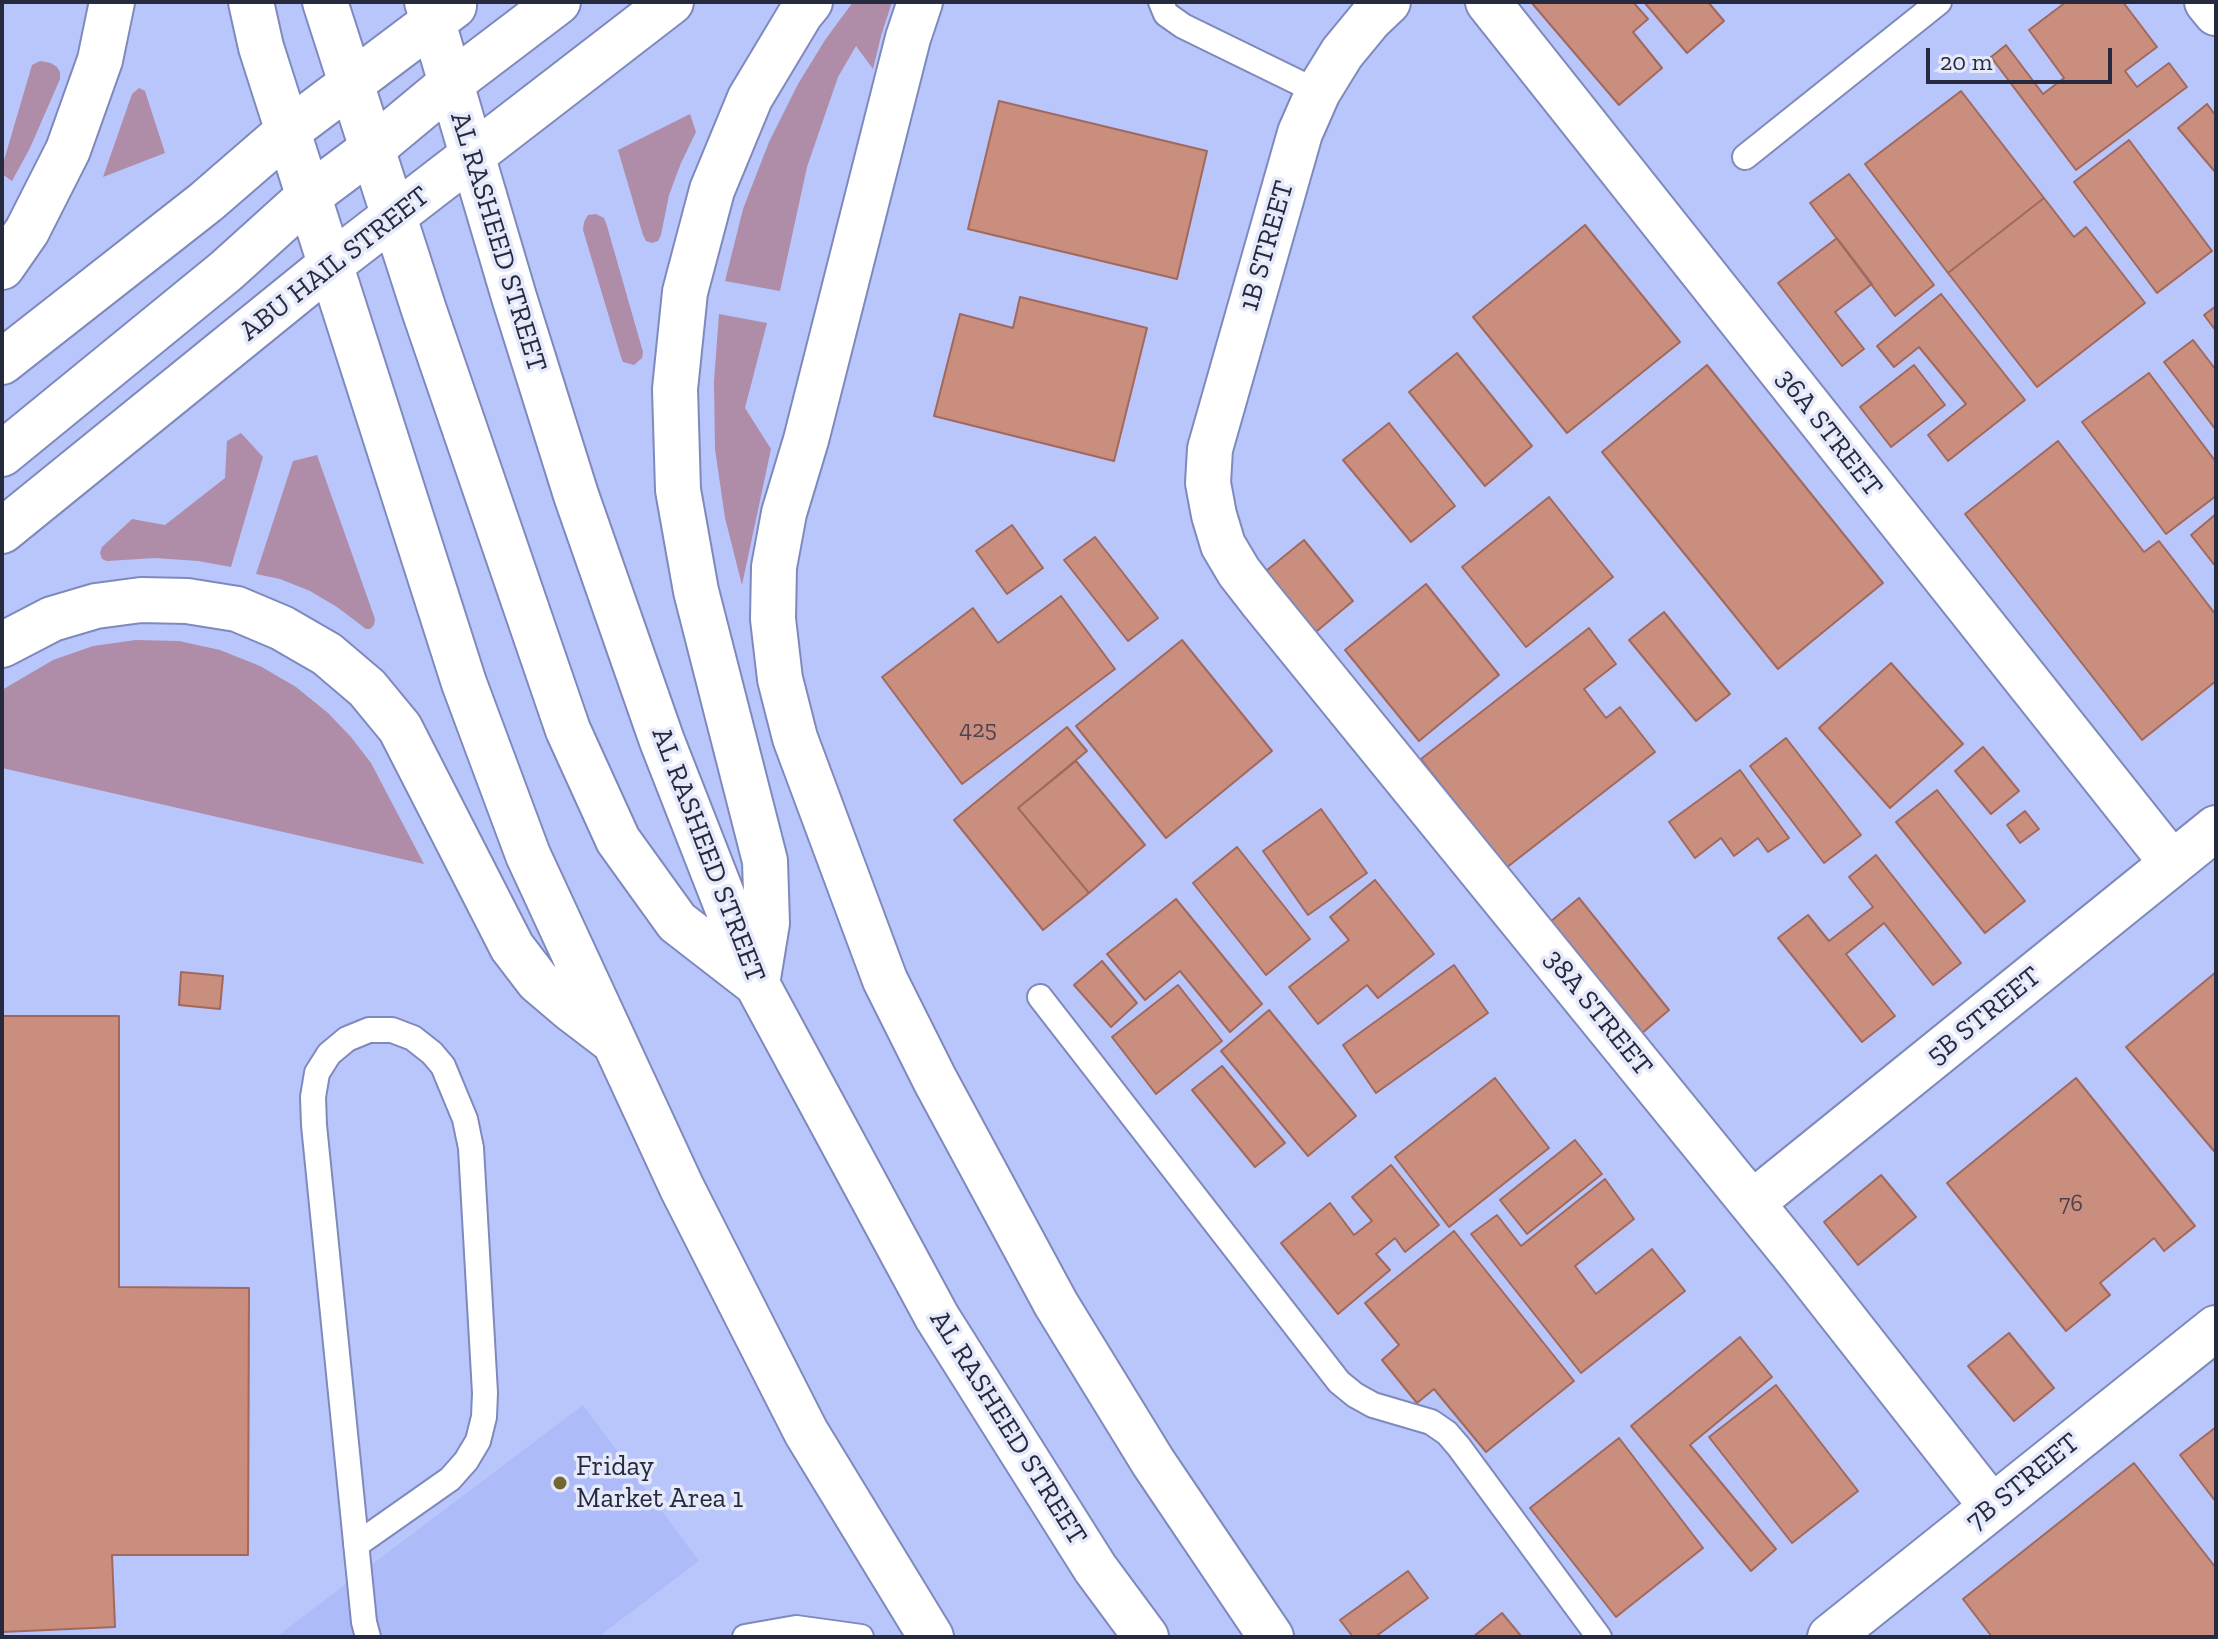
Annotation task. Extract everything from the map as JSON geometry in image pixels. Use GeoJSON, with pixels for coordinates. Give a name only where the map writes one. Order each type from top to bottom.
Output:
{"type":"FeatureCollection","features":[{"type":"Feature","properties":{"kind":"main road"},"geometry":{"type":"LineString","coordinates":[[2,267],[27,231],[68,150],[100,60],[112,2]]}},
{"type":"Feature","properties":{"kind":"main road"},"geometry":{"type":"LineString","coordinates":[[251,2],[261,47],[464,683],[528,855],[682,1188],[806,1432],[931,1637]]}},
{"type":"Feature","properties":{"kind":"main road"},"geometry":{"type":"LineString","coordinates":[[325,2],[424,310],[568,730],[618,840],[677,922],[757,984],[767,923],[765,861],[696,591],[678,490],[675,389],[685,292],[712,190],[750,98],[810,2]]}},
{"type":"Feature","properties":{"kind":"main road"},"geometry":{"type":"LineString","coordinates":[[2,454],[226,271],[309,196],[558,2]]}},
{"type":"Feature","properties":{"kind":"main road","name":"ABU HAIL STREET"},"geometry":{"type":"LineString","coordinates":[[2,531],[330,265],[671,2]]}},
{"type":"Feature","properties":{"kind":"main road"},"geometry":{"type":"LineString","coordinates":[[920,2],[908,38],[806,440],[784,513],[774,567],[773,619],[780,679],[795,738],[885,980],[935,1080],[1056,1304],[1153,1462],[1271,1637]]}},
{"type":"Feature","properties":{"kind":"main road","name":"1B STREET"},"geometry":{"type":"LineString","coordinates":[[1214,515],[1208,483],[1210,449],[1300,133],[1318,92],[1342,53],[1388,2]]}},
{"type":"Feature","properties":{"kind":"main road","name":"36A STREET"},"geometry":{"type":"LineString","coordinates":[[1488,2],[2172,863]]}},
{"type":"Feature","properties":{"kind":"main road"},"geometry":{"type":"LineString","coordinates":[[2207,2],[2216,13]]}},
{"type":"Feature","properties":{"kind":"main road"},"geometry":{"type":"LineString","coordinates":[[2,362],[206,202],[439,9]]}},
{"type":"Feature","properties":{"kind":"main road","name":"AL RASHEED STREET"},"geometry":{"type":"LineString","coordinates":[[439,9],[450,84],[576,495],[662,741],[757,984],[937,1317],[1095,1568],[1146,1637]]}},
{"type":"Feature","properties":{"kind":"main road","name":"38A STREET"},"geometry":{"type":"LineString","coordinates":[[1214,515],[1223,545],[1260,599],[1752,1203],[1992,1507]]}},
{"type":"Feature","properties":{"kind":"main road"},"geometry":{"type":"LineString","coordinates":[[2,645],[52,619],[96,606],[156,600],[187,601],[237,609],[282,628],[327,654],[367,688],[400,728],[512,947],[538,981],[613,1041]]}},
{"type":"Feature","properties":{"kind":"main road","name":"5B STREET"},"geometry":{"type":"LineString","coordinates":[[1752,1203],[2216,828]]}},
{"type":"Feature","properties":{"kind":"main road","name":"7B STREET"},"geometry":{"type":"LineString","coordinates":[[1830,1637],[2216,1328]]}},
{"type":"Feature","properties":{"kind":"lane"},"geometry":{"type":"LineString","coordinates":[[1161,2],[1166,14],[1183,26],[1318,92]]}},
{"type":"Feature","properties":{"kind":"lane"},"geometry":{"type":"LineString","coordinates":[[1745,157],[1939,2]]}},
{"type":"Feature","properties":{"kind":"lane"},"geometry":{"type":"LineString","coordinates":[[1040,997],[1339,1382],[1373,1405],[1431,1422],[1447,1433],[1599,1637]]}},
{"type":"Feature","properties":{"kind":"lane"},"geometry":{"type":"LineString","coordinates":[[356,1545],[450,1479],[478,1441],[484,1417],[471,1148],[465,1119],[443,1066],[413,1038],[392,1030],[369,1030],[347,1039],[329,1054],[317,1073],[313,1097],[356,1545],[368,1637]]}},
{"type":"Feature","properties":{"kind":"lane"},"geometry":{"type":"LineString","coordinates":[[745,1637],[796,1628],[861,1637]]}},
{"type":"Feature","properties":{"kind":"shaded area"},"geometry":{"type":"Polygon","coordinates":[[[853,2],[892,2],[873,69],[856,46],[838,77],[807,167],[780,291],[725,281],[743,209],[769,142],[798,84],[853,2]]]}},
{"type":"Feature","properties":{"kind":"shaded area"},"geometry":{"type":"Polygon","coordinates":[[[40,61],[57,67],[60,79],[12,181],[2,174],[2,167],[32,65],[40,61]]]}},
{"type":"Feature","properties":{"kind":"shaded area"},"geometry":{"type":"Polygon","coordinates":[[[139,88],[145,91],[165,153],[103,177],[132,94],[139,88]]]}},
{"type":"Feature","properties":{"kind":"shaded area"},"geometry":{"type":"Polygon","coordinates":[[[690,114],[696,132],[669,195],[661,235],[658,241],[652,243],[646,241],[643,235],[618,150],[690,114]]]}},
{"type":"Feature","properties":{"kind":"shaded area"},"geometry":{"type":"Polygon","coordinates":[[[596,214],[604,218],[607,226],[643,352],[642,358],[634,365],[623,362],[621,357],[583,230],[588,215],[596,214]]]}},
{"type":"Feature","properties":{"kind":"shaded area"},"geometry":{"type":"Polygon","coordinates":[[[719,314],[767,323],[745,408],[771,449],[742,585],[725,518],[715,449],[714,381],[719,314]]]}},
{"type":"Feature","properties":{"kind":"shaded area"},"geometry":{"type":"Polygon","coordinates":[[[241,433],[263,457],[231,567],[155,558],[102,559],[102,547],[132,519],[165,525],[225,478],[227,441],[241,433]]]}},
{"type":"Feature","properties":{"kind":"shaded area"},"geometry":{"type":"Polygon","coordinates":[[[317,455],[375,619],[370,629],[310,591],[280,579],[256,574],[293,461],[317,455]]]}},
{"type":"Feature","properties":{"kind":"shaded area"},"geometry":{"type":"Polygon","coordinates":[[[136,640],[179,641],[220,650],[260,666],[296,687],[328,713],[371,763],[424,864],[2,768],[2,690],[53,660],[93,646],[136,640]]]}},
{"type":"Feature","properties":{"kind":"shaded area","name":"Friday Market Area 1"},"geometry":{"type":"Polygon","coordinates":[[[583,1405],[699,1561],[598,1637],[276,1637],[583,1405]]]}},
{"type":"Feature","properties":{"kind":"building"},"geometry":{"type":"Polygon","coordinates":[[[1531,2],[1633,2],[1648,19],[1633,32],[1662,68],[1619,105],[1531,2]]]}},
{"type":"Feature","properties":{"kind":"building"},"geometry":{"type":"Polygon","coordinates":[[[1644,2],[1708,2],[1724,21],[1687,53],[1644,2]]]}},
{"type":"Feature","properties":{"kind":"building"},"geometry":{"type":"Polygon","coordinates":[[[2066,2],[2123,2],[2157,47],[2125,71],[2137,87],[2169,63],[2187,87],[2076,170],[1991,57],[2006,45],[2043,94],[2064,78],[2029,30],[2066,2]]]}},
{"type":"Feature","properties":{"kind":"building"},"geometry":{"type":"Polygon","coordinates":[[[1961,91],[2044,198],[1948,273],[1865,164],[1961,91]]]}},
{"type":"Feature","properties":{"kind":"building"},"geometry":{"type":"Polygon","coordinates":[[[999,101],[1207,151],[1177,279],[968,229],[999,101]]]}},
{"type":"Feature","properties":{"kind":"building"},"geometry":{"type":"Polygon","coordinates":[[[2207,104],[2216,116],[2216,173],[2178,128],[2207,104]]]}},
{"type":"Feature","properties":{"kind":"building"},"geometry":{"type":"Polygon","coordinates":[[[2129,140],[2212,251],[2157,293],[2074,182],[2129,140]]]}},
{"type":"Feature","properties":{"kind":"building"},"geometry":{"type":"Polygon","coordinates":[[[1849,174],[1934,285],[1895,316],[1810,203],[1849,174]]]}},
{"type":"Feature","properties":{"kind":"building"},"geometry":{"type":"Polygon","coordinates":[[[2044,198],[2074,237],[2086,227],[2145,303],[2037,387],[1948,273],[2044,198]]]}},
{"type":"Feature","properties":{"kind":"building"},"geometry":{"type":"Polygon","coordinates":[[[1585,225],[1680,342],[1567,433],[1473,317],[1585,225]]]}},
{"type":"Feature","properties":{"kind":"building"},"geometry":{"type":"Polygon","coordinates":[[[1837,238],[1872,284],[1835,312],[1864,349],[1842,366],[1778,283],[1837,238]]]}},
{"type":"Feature","properties":{"kind":"building"},"geometry":{"type":"Polygon","coordinates":[[[1941,294],[2025,400],[1948,461],[1928,435],[1966,404],[1919,347],[1894,367],[1877,346],[1941,294]]]}},
{"type":"Feature","properties":{"kind":"building"},"geometry":{"type":"Polygon","coordinates":[[[1020,297],[1147,328],[1114,461],[934,416],[960,314],[1013,328],[1020,297]]]}},
{"type":"Feature","properties":{"kind":"building"},"geometry":{"type":"Polygon","coordinates":[[[2216,306],[2216,331],[2204,315],[2216,306]]]}},
{"type":"Feature","properties":{"kind":"building"},"geometry":{"type":"Polygon","coordinates":[[[2193,340],[2216,370],[2216,430],[2164,362],[2193,340]]]}},
{"type":"Feature","properties":{"kind":"building"},"geometry":{"type":"Polygon","coordinates":[[[1457,353],[1532,446],[1485,486],[1409,392],[1457,353]]]}},
{"type":"Feature","properties":{"kind":"building"},"geometry":{"type":"Polygon","coordinates":[[[1707,365],[1883,583],[1778,669],[1602,452],[1707,365]]]}},
{"type":"Feature","properties":{"kind":"building"},"geometry":{"type":"Polygon","coordinates":[[[1914,365],[1945,405],[1891,447],[1860,407],[1914,365]]]}},
{"type":"Feature","properties":{"kind":"building"},"geometry":{"type":"Polygon","coordinates":[[[2149,373],[2216,462],[2216,496],[2166,534],[2082,422],[2149,373]]]}},
{"type":"Feature","properties":{"kind":"building"},"geometry":{"type":"Polygon","coordinates":[[[1389,423],[1455,506],[1411,542],[1343,460],[1389,423]]]}},
{"type":"Feature","properties":{"kind":"building"},"geometry":{"type":"Polygon","coordinates":[[[2058,441],[2144,552],[2159,541],[2216,615],[2216,681],[2142,740],[1965,514],[2058,441]]]}},
{"type":"Feature","properties":{"kind":"building"},"geometry":{"type":"Polygon","coordinates":[[[1549,497],[1613,577],[1526,647],[1462,567],[1549,497]]]}},
{"type":"Feature","properties":{"kind":"building"},"geometry":{"type":"Polygon","coordinates":[[[2216,514],[2216,567],[2191,535],[2216,514]]]}},
{"type":"Feature","properties":{"kind":"building"},"geometry":{"type":"Polygon","coordinates":[[[1012,525],[1043,568],[1007,594],[976,551],[1012,525]]]}},
{"type":"Feature","properties":{"kind":"building"},"geometry":{"type":"Polygon","coordinates":[[[1095,537],[1158,618],[1128,641],[1064,560],[1095,537]]]}},
{"type":"Feature","properties":{"kind":"building"},"geometry":{"type":"Polygon","coordinates":[[[1304,540],[1353,601],[1299,646],[1250,584],[1304,540]]]}},
{"type":"Feature","properties":{"kind":"building"},"geometry":{"type":"Polygon","coordinates":[[[1426,584],[1499,675],[1419,741],[1345,650],[1426,584]]]}},
{"type":"Feature","properties":{"kind":"building"},"geometry":{"type":"Polygon","coordinates":[[[1061,596],[1115,669],[962,784],[882,677],[973,608],[998,643],[1061,596]]]}},
{"type":"Feature","properties":{"kind":"building"},"geometry":{"type":"Polygon","coordinates":[[[1664,612],[1730,694],[1696,721],[1629,640],[1664,612]]]}},
{"type":"Feature","properties":{"kind":"building"},"geometry":{"type":"Polygon","coordinates":[[[1589,628],[1616,664],[1584,689],[1606,718],[1620,707],[1655,752],[1506,868],[1421,759],[1589,628]]]}},
{"type":"Feature","properties":{"kind":"building"},"geometry":{"type":"Polygon","coordinates":[[[1182,640],[1272,751],[1166,838],[1076,726],[1182,640]]]}},
{"type":"Feature","properties":{"kind":"building"},"geometry":{"type":"Polygon","coordinates":[[[1891,663],[1963,744],[1890,808],[1819,728],[1891,663]]]}},
{"type":"Feature","properties":{"kind":"building"},"geometry":{"type":"Polygon","coordinates":[[[1067,727],[1087,751],[1018,808],[1089,893],[1043,930],[954,820],[1067,727]]]}},
{"type":"Feature","properties":{"kind":"building"},"geometry":{"type":"Polygon","coordinates":[[[1786,738],[1861,835],[1824,863],[1750,766],[1786,738]]]}},
{"type":"Feature","properties":{"kind":"building"},"geometry":{"type":"Polygon","coordinates":[[[1983,747],[2019,791],[1991,814],[1955,771],[1983,747]]]}},
{"type":"Feature","properties":{"kind":"building"},"geometry":{"type":"Polygon","coordinates":[[[1076,761],[1145,845],[1089,893],[1018,808],[1076,761]]]}},
{"type":"Feature","properties":{"kind":"building"},"geometry":{"type":"Polygon","coordinates":[[[1740,770],[1789,838],[1768,852],[1758,838],[1734,856],[1721,838],[1695,858],[1669,822],[1740,770]]]}},
{"type":"Feature","properties":{"kind":"building"},"geometry":{"type":"Polygon","coordinates":[[[1937,790],[2025,901],[1985,933],[1896,822],[1937,790]]]}},
{"type":"Feature","properties":{"kind":"building"},"geometry":{"type":"Polygon","coordinates":[[[1321,809],[1367,873],[1308,915],[1263,851],[1321,809]]]}},
{"type":"Feature","properties":{"kind":"building"},"geometry":{"type":"Polygon","coordinates":[[[2025,811],[2039,829],[2020,843],[2007,825],[2025,811]]]}},
{"type":"Feature","properties":{"kind":"building"},"geometry":{"type":"Polygon","coordinates":[[[1237,847],[1310,939],[1266,975],[1193,883],[1237,847]]]}},
{"type":"Feature","properties":{"kind":"building"},"geometry":{"type":"Polygon","coordinates":[[[1876,855],[1961,963],[1933,985],[1884,923],[1846,954],[1895,1016],[1862,1042],[1778,938],[1808,915],[1829,941],[1873,907],[1849,877],[1876,855]]]}},
{"type":"Feature","properties":{"kind":"building"},"geometry":{"type":"Polygon","coordinates":[[[1375,880],[1434,954],[1378,998],[1367,985],[1318,1024],[1289,987],[1349,940],[1330,917],[1375,880]]]}},
{"type":"Feature","properties":{"kind":"building"},"geometry":{"type":"Polygon","coordinates":[[[1579,898],[1669,1010],[1641,1034],[1550,922],[1579,898]]]}},
{"type":"Feature","properties":{"kind":"building"},"geometry":{"type":"Polygon","coordinates":[[[1176,899],[1262,1004],[1230,1032],[1180,971],[1145,1000],[1107,954],[1176,899]]]}},
{"type":"Feature","properties":{"kind":"building"},"geometry":{"type":"Polygon","coordinates":[[[1102,961],[1137,1003],[1111,1027],[1074,985],[1102,961]]]}},
{"type":"Feature","properties":{"kind":"building"},"geometry":{"type":"Polygon","coordinates":[[[1454,965],[1488,1013],[1376,1093],[1343,1045],[1454,965]]]}},
{"type":"Feature","properties":{"kind":"building"},"geometry":{"type":"Polygon","coordinates":[[[181,972],[223,976],[220,1009],[179,1005],[181,972]]]}},
{"type":"Feature","properties":{"kind":"building"},"geometry":{"type":"Polygon","coordinates":[[[2216,972],[2216,1150],[2214,1151],[2126,1047],[2216,972]]]}},
{"type":"Feature","properties":{"kind":"building"},"geometry":{"type":"Polygon","coordinates":[[[1178,985],[1222,1041],[1156,1094],[1112,1037],[1178,985]]]}},
{"type":"Feature","properties":{"kind":"building"},"geometry":{"type":"Polygon","coordinates":[[[1269,1010],[1356,1116],[1308,1156],[1221,1051],[1269,1010]]]}},
{"type":"Feature","properties":{"kind":"building"},"geometry":{"type":"Polygon","coordinates":[[[2,1016],[119,1016],[119,1287],[249,1288],[248,1555],[112,1555],[115,1627],[2,1632],[2,1016]]]}},
{"type":"Feature","properties":{"kind":"building"},"geometry":{"type":"Polygon","coordinates":[[[1222,1066],[1285,1143],[1255,1167],[1192,1090],[1222,1066]]]}},
{"type":"Feature","properties":{"kind":"building"},"geometry":{"type":"Polygon","coordinates":[[[1495,1078],[1549,1148],[1449,1227],[1395,1157],[1495,1078]]]}},
{"type":"Feature","properties":{"kind":"building"},"geometry":{"type":"Polygon","coordinates":[[[2076,1078],[2195,1226],[2164,1251],[2154,1238],[2100,1283],[2110,1295],[2066,1331],[1947,1183],[2076,1078]]]}},
{"type":"Feature","properties":{"kind":"building"},"geometry":{"type":"Polygon","coordinates":[[[1575,1140],[1602,1174],[1527,1234],[1500,1200],[1575,1140]]]}},
{"type":"Feature","properties":{"kind":"building"},"geometry":{"type":"Polygon","coordinates":[[[1391,1165],[1439,1225],[1405,1252],[1395,1238],[1376,1254],[1390,1270],[1338,1314],[1281,1243],[1330,1203],[1354,1235],[1372,1221],[1352,1197],[1391,1165]]]}},
{"type":"Feature","properties":{"kind":"building"},"geometry":{"type":"Polygon","coordinates":[[[1881,1175],[1916,1217],[1858,1265],[1824,1222],[1881,1175]]]}},
{"type":"Feature","properties":{"kind":"building"},"geometry":{"type":"Polygon","coordinates":[[[1605,1179],[1634,1219],[1575,1266],[1596,1294],[1652,1249],[1685,1291],[1581,1373],[1471,1234],[1497,1215],[1521,1246],[1605,1179]]]}},
{"type":"Feature","properties":{"kind":"building"},"geometry":{"type":"Polygon","coordinates":[[[1454,1231],[1574,1381],[1486,1452],[1434,1389],[1417,1403],[1382,1360],[1399,1345],[1365,1303],[1454,1231]]]}},
{"type":"Feature","properties":{"kind":"building"},"geometry":{"type":"Polygon","coordinates":[[[2009,1333],[2054,1388],[2014,1421],[1968,1366],[2009,1333]]]}},
{"type":"Feature","properties":{"kind":"building"},"geometry":{"type":"Polygon","coordinates":[[[1740,1337],[1772,1377],[1690,1445],[1776,1549],[1751,1571],[1631,1426],[1740,1337]]]}},
{"type":"Feature","properties":{"kind":"building"},"geometry":{"type":"Polygon","coordinates":[[[1776,1385],[1858,1491],[1792,1543],[1709,1437],[1776,1385]]]}},
{"type":"Feature","properties":{"kind":"building"},"geometry":{"type":"Polygon","coordinates":[[[2216,1427],[2216,1502],[2180,1455],[2216,1427]]]}},
{"type":"Feature","properties":{"kind":"building"},"geometry":{"type":"Polygon","coordinates":[[[1619,1438],[1703,1548],[1616,1617],[1530,1508],[1619,1438]]]}},
{"type":"Feature","properties":{"kind":"building"},"geometry":{"type":"Polygon","coordinates":[[[2134,1463],[2216,1568],[2216,1637],[1992,1637],[1963,1599],[2134,1463]]]}},
{"type":"Feature","properties":{"kind":"building"},"geometry":{"type":"Polygon","coordinates":[[[1408,1571],[1428,1598],[1375,1637],[1353,1637],[1340,1620],[1408,1571]]]}},
{"type":"Feature","properties":{"kind":"building"},"geometry":{"type":"Polygon","coordinates":[[[1502,1613],[1520,1637],[1473,1637],[1502,1613]]]}},
{"type":"Feature","properties":{"kind":"place","name":"Friday Market Area 1"},"geometry":{"type":"Point","coordinates":[560,1483]}}]}
